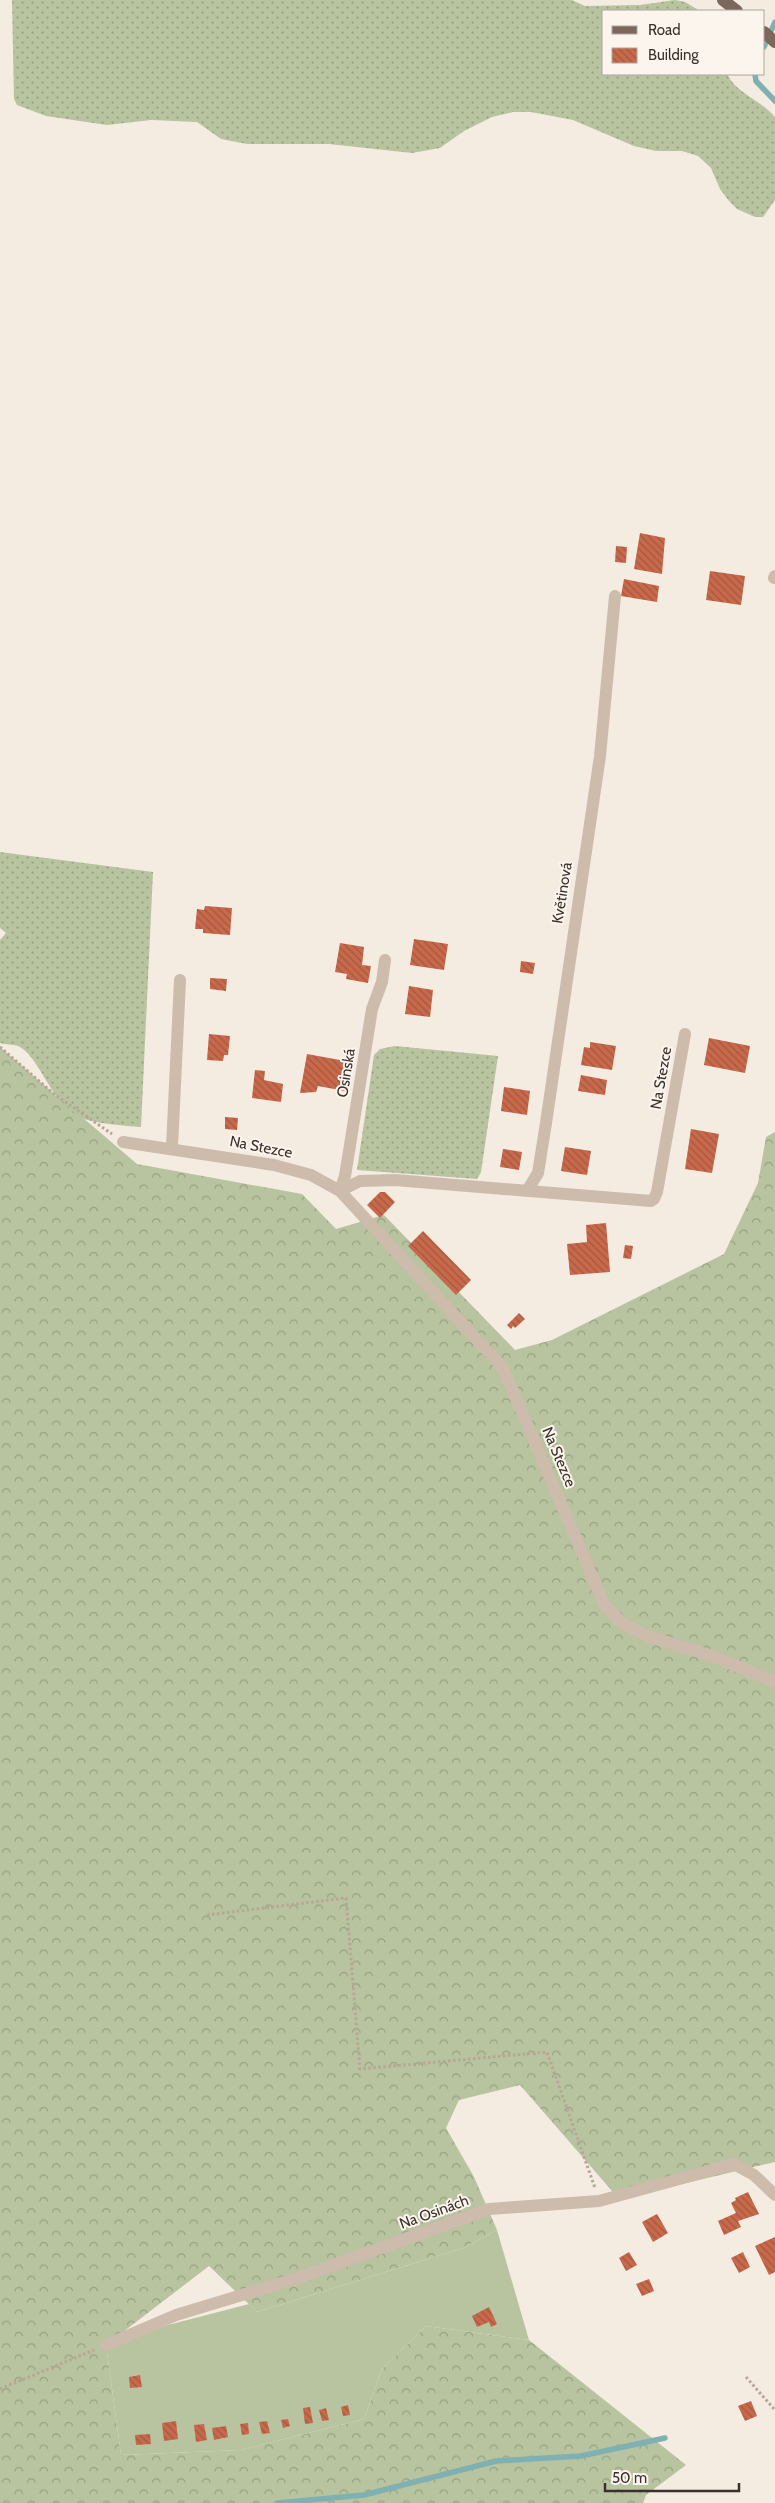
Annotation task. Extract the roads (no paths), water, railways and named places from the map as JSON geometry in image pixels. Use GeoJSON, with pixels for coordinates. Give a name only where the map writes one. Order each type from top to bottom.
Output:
{"type":"FeatureCollection","features":[{"type":"Feature","properties":{"kind":"main road"},"geometry":{"type":"LineString","coordinates":[[723,0],[736,10]]}},
{"type":"Feature","properties":{"kind":"main road"},"geometry":{"type":"LineString","coordinates":[[765,33],[775,42]]}},
{"type":"Feature","properties":{"kind":"street","name":"Květinová"},"geometry":{"type":"LineString","coordinates":[[527,1191],[538,1173],[545,1132],[600,756],[615,596]]}},
{"type":"Feature","properties":{"kind":"street","name":"Osinská"},"geometry":{"type":"LineString","coordinates":[[340,1191],[345,1176],[372,1009],[382,982],[385,960]]}},
{"type":"Feature","properties":{"kind":"street"},"geometry":{"type":"LineString","coordinates":[[172,1147],[180,980]]}},
{"type":"Feature","properties":{"kind":"street","name":"Na Stezce"},"geometry":{"type":"LineString","coordinates":[[340,1191],[360,1181],[374,1180],[651,1201],[654,1199],[685,1034]]}},
{"type":"Feature","properties":{"kind":"street","name":"Na Stezce"},"geometry":{"type":"LineString","coordinates":[[123,1142],[172,1147],[274,1165],[310,1175],[340,1191],[503,1368],[604,1604],[622,1623],[647,1636],[712,1656],[775,1682]]}},
{"type":"Feature","properties":{"kind":"street","name":"Na Osinách"},"geometry":{"type":"LineString","coordinates":[[106,2345],[176,2315],[295,2279],[489,2209],[599,2201],[734,2164],[754,2175],[775,2195]]}},
{"type":"Feature","properties":{"kind":"waterway"},"geometry":{"type":"LineString","coordinates":[[765,45],[775,22]]}},
{"type":"Feature","properties":{"kind":"waterway"},"geometry":{"type":"LineString","coordinates":[[755,75],[756,81],[775,101]]}},
{"type":"Feature","properties":{"kind":"waterway"},"geometry":{"type":"LineString","coordinates":[[277,2503],[364,2495],[496,2461],[581,2456],[665,2438]]}}]}
